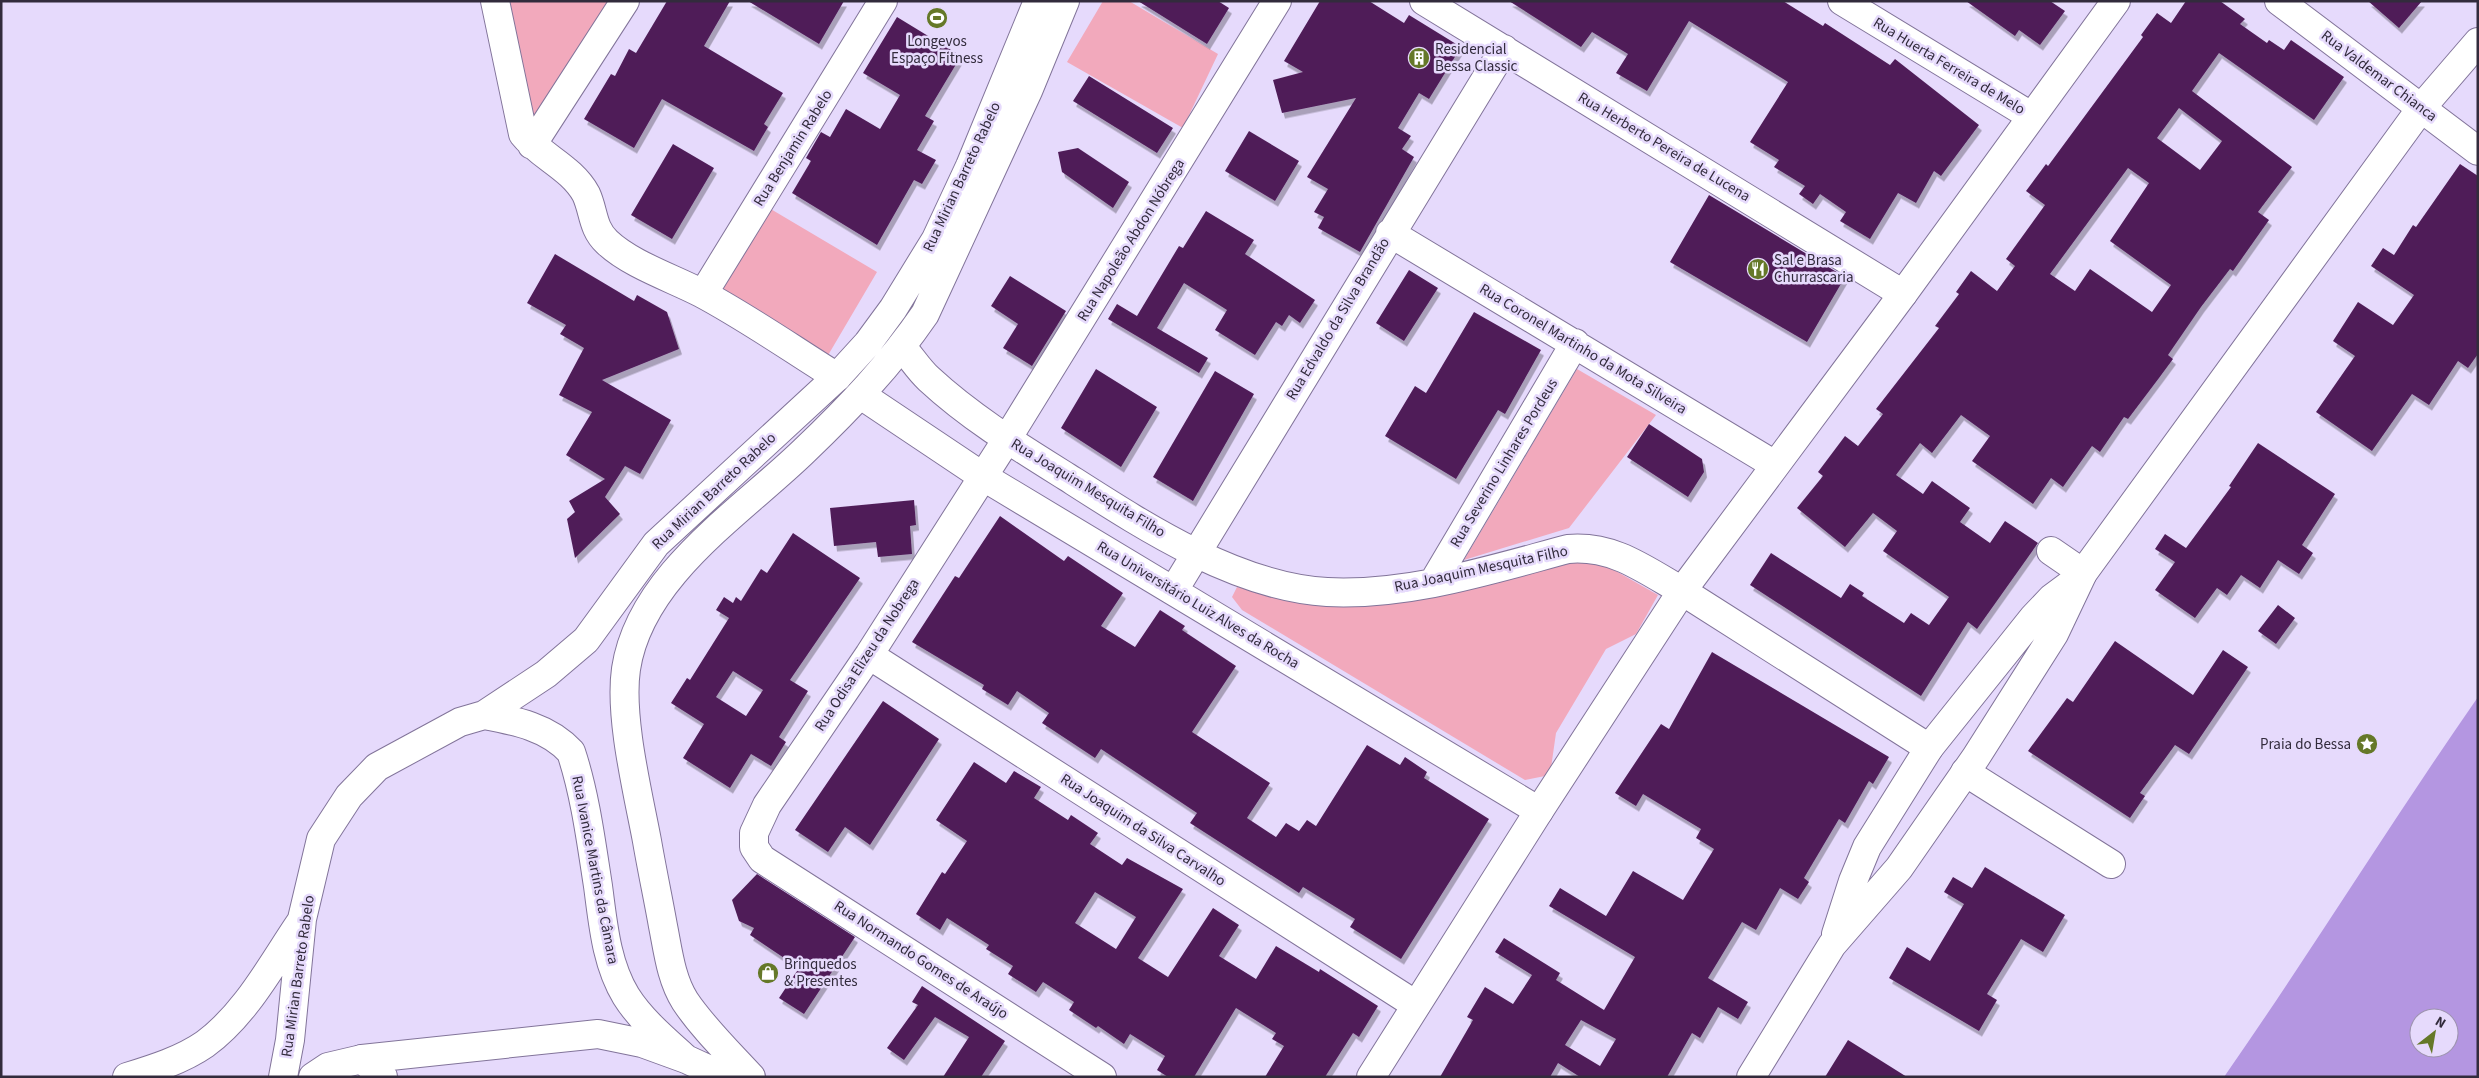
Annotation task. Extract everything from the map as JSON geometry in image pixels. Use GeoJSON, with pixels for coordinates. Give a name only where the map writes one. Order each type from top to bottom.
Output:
{"type":"FeatureCollection","features":[{"type":"Feature","properties":{"kind":"street"},"geometry":{"type":"LineString","coordinates":[[495,1],[518,119],[523,134],[532,145],[567,170],[578,182],[586,195],[598,232],[608,243],[626,255],[703,294],[837,377]]}},
{"type":"Feature","properties":{"kind":"street"},"geometry":{"type":"LineString","coordinates":[[532,145],[625,1]]}},
{"type":"Feature","properties":{"kind":"street","name":"Rua Benjamin Rabelo"},"geometry":{"type":"LineString","coordinates":[[703,294],[883,1]]}},
{"type":"Feature","properties":{"kind":"street","name":"Rua Mirian Barreto Rabelo"},"geometry":{"type":"LineString","coordinates":[[283,1077],[290,1040],[302,919],[321,839],[349,796],[377,767],[460,722],[484,715],[546,674],[586,640],[656,544],[837,377],[868,343],[888,316],[936,239],[970,166],[1038,1]]}},
{"type":"Feature","properties":{"kind":"street","name":"Rua Mirian Barreto Rabelo"},"geometry":{"type":"LineString","coordinates":[[751,1077],[685,1000],[672,971],[624,704],[626,669],[636,632],[648,607],[680,564],[803,452],[862,395],[925,314],[1028,91],[1065,1]]}},
{"type":"Feature","properties":{"kind":"street","name":"Rua Napoleão Abdon Nóbrega"},"geometry":{"type":"LineString","coordinates":[[982,476],[1102,288],[1278,1]]}},
{"type":"Feature","properties":{"kind":"street","name":"Rua Herberto Pereira de Lucena"},"geometry":{"type":"LineString","coordinates":[[1424,1],[1903,294]]}},
{"type":"Feature","properties":{"kind":"street","name":"Rua Huerta Ferreira de Melo"},"geometry":{"type":"LineString","coordinates":[[1842,1],[2031,116]]}},
{"type":"Feature","properties":{"kind":"street"},"geometry":{"type":"LineString","coordinates":[[1371,1077],[1538,811],[1682,591],[1903,294],[2116,1]]}},
{"type":"Feature","properties":{"kind":"street","name":"Rua Valdemar Chianca"},"geometry":{"type":"LineString","coordinates":[[2279,1],[2478,151]]}},
{"type":"Feature","properties":{"kind":"street"},"geometry":{"type":"LineString","coordinates":[[1751,1077],[1832,945],[1899,868],[1965,772],[2054,634],[2068,608],[2081,575],[2422,107],[2478,42]]}},
{"type":"Feature","properties":{"kind":"street","name":"Rua Edvaldo da Silva Brandão"},"geometry":{"type":"LineString","coordinates":[[1174,590],[1390,233],[1504,49]]}},
{"type":"Feature","properties":{"kind":"street","name":"Rua Coronel Martinho da Mota Silveira"},"geometry":{"type":"LineString","coordinates":[[1390,233],[1776,465]]}},
{"type":"Feature","properties":{"kind":"street","name":"Rua Severino Linhares Pordeus"},"geometry":{"type":"LineString","coordinates":[[1433,583],[1575,343]]}},
{"type":"Feature","properties":{"kind":"street","name":"Rua Joaquim Mesquita Filho"},"geometry":{"type":"LineString","coordinates":[[902,346],[927,377],[959,405],[1007,439],[1100,498],[1196,553],[1238,572],[1300,589],[1389,590],[1433,583],[1568,550],[1586,548],[1602,550],[1682,591],[1929,748]]}},
{"type":"Feature","properties":{"kind":"street","name":"Rua Universitário Luiz Alves da Rocha"},"geometry":{"type":"LineString","coordinates":[[862,395],[982,476],[1538,811]]}},
{"type":"Feature","properties":{"kind":"street","name":"Rua Odisa Elizeu da Nobrega"},"geometry":{"type":"LineString","coordinates":[[754,833],[767,805],[869,654],[982,476]]}},
{"type":"Feature","properties":{"kind":"street"},"geometry":{"type":"LineString","coordinates":[[2051,551],[2081,575]]}},
{"type":"Feature","properties":{"kind":"street"},"geometry":{"type":"LineString","coordinates":[[1832,945],[1853,881],[1868,847],[1929,748],[2027,625],[2052,598],[2081,575]]}},
{"type":"Feature","properties":{"kind":"street","name":"Rua Joaquim da Silva Carvalho"},"geometry":{"type":"LineString","coordinates":[[869,654],[1416,1005]]}},
{"type":"Feature","properties":{"kind":"street","name":"Rua Ivanice Martins da Câmara"},"geometry":{"type":"LineString","coordinates":[[484,715],[518,721],[542,730],[561,742],[571,752],[592,850],[612,967],[626,996],[651,1027],[686,1059]]}},
{"type":"Feature","properties":{"kind":"street"},"geometry":{"type":"LineString","coordinates":[[1965,772],[2111,864]]}},
{"type":"Feature","properties":{"kind":"street","name":"Rua Normando Gomes de Araújo"},"geometry":{"type":"LineString","coordinates":[[754,833],[754,847],[762,859],[1102,1077]]}},
{"type":"Feature","properties":{"kind":"street"},"geometry":{"type":"LineString","coordinates":[[127,1077],[161,1066],[205,1044],[240,1010],[302,919]]}},
{"type":"Feature","properties":{"kind":"street","name":"Rua Ivanice Martins da Câmara"},"geometry":{"type":"LineString","coordinates":[[362,1059],[598,1034],[642,1043],[686,1059],[725,1077]]}},
{"type":"Feature","properties":{"kind":"street"},"geometry":{"type":"LineString","coordinates":[[313,1077],[328,1067],[362,1059],[383,1077]]}},
{"type":"Feature","properties":{"kind":"shaded area"},"geometry":{"type":"Polygon","coordinates":[[[501,1],[614,1],[526,131],[501,1]]]}},
{"type":"Feature","properties":{"kind":"shaded area"},"geometry":{"type":"Polygon","coordinates":[[[1103,1],[1129,1],[1218,54],[1183,128],[1067,62],[1103,1]]]}},
{"type":"Feature","properties":{"kind":"shaded area"},"geometry":{"type":"Polygon","coordinates":[[[769,208],[877,272],[827,357],[719,293],[769,208]]]}},
{"type":"Feature","properties":{"kind":"shaded area"},"geometry":{"type":"Polygon","coordinates":[[[1577,369],[1656,415],[1569,528],[1464,560],[1577,369]]]}},
{"type":"Feature","properties":{"kind":"shaded area"},"geometry":{"type":"Polygon","coordinates":[[[1593,558],[1658,595],[1636,634],[1606,649],[1556,733],[1550,775],[1525,780],[1242,610],[1232,597],[1237,587],[1331,606],[1405,599],[1593,558]]]}},
{"type":"Feature","properties":{"kind":"shaded area"},"geometry":{"type":"Polygon","coordinates":[[[2478,697],[2478,1077],[2224,1077],[2288,982],[2478,697]]]}},
{"type":"Feature","properties":{"kind":"building"},"geometry":{"type":"Polygon","coordinates":[[[667,1],[730,1],[704,46],[783,93],[764,124],[768,127],[754,151],[662,99],[634,148],[584,119],[611,74],[615,76],[629,49],[636,53],[667,1]]]}},
{"type":"Feature","properties":{"kind":"building"},"geometry":{"type":"Polygon","coordinates":[[[748,1],[844,1],[819,44],[748,1]]]}},
{"type":"Feature","properties":{"kind":"building"},"geometry":{"type":"Polygon","coordinates":[[[1138,1],[1218,1],[1229,8],[1207,44],[1138,1]]]}},
{"type":"Feature","properties":{"kind":"building"},"geometry":{"type":"Polygon","coordinates":[[[1320,1],[1369,1],[1404,23],[1409,15],[1461,47],[1429,99],[1419,93],[1398,128],[1411,136],[1402,149],[1414,157],[1360,252],[1318,228],[1324,217],[1314,212],[1328,189],[1307,177],[1356,98],[1282,113],[1273,80],[1303,72],[1284,61],[1320,1]]]}},
{"type":"Feature","properties":{"kind":"building"},"geometry":{"type":"Polygon","coordinates":[[[1509,1],[1783,1],[1823,26],[1825,23],[1890,65],[1895,59],[1979,125],[1941,176],[1934,171],[1916,203],[1898,193],[1870,239],[1840,221],[1846,212],[1820,194],[1813,204],[1799,194],[1805,186],[1774,167],[1779,160],[1750,142],[1788,82],[1689,21],[1647,91],[1616,73],[1628,54],[1592,32],[1581,47],[1509,1]]]}},
{"type":"Feature","properties":{"kind":"building"},"geometry":{"type":"Polygon","coordinates":[[[1966,1],[2050,1],[2065,11],[2040,45],[2019,30],[2015,36],[1966,1]]]}},
{"type":"Feature","properties":{"kind":"building"},"geometry":{"type":"Polygon","coordinates":[[[2186,1],[2220,1],[2245,19],[2240,24],[2267,43],[2269,40],[2284,50],[2291,40],[2344,77],[2314,120],[2219,53],[2192,91],[2292,167],[2258,212],[2269,220],[2233,271],[2230,269],[2201,307],[2168,355],[2173,359],[2128,419],[2124,417],[2100,452],[2092,446],[2063,487],[2051,478],[2033,504],[1972,461],[1990,436],[1961,415],[1932,453],[1920,443],[1896,475],[1923,494],[1932,481],[1970,508],[1960,522],[1990,543],[2005,521],[2038,543],[1977,629],[1968,622],[1921,696],[1750,585],[1771,553],[1841,598],[1850,584],[1864,593],[1862,596],[1904,623],[1911,613],[1929,625],[1949,597],[1883,551],[1897,531],[1873,513],[1845,547],[1797,508],[1823,476],[1818,472],[1845,436],[1858,446],[1883,414],[1876,409],[1939,328],[1935,326],[1959,294],[1956,292],[1971,271],[1997,291],[2015,266],[2006,259],[2045,205],[2026,191],[2046,164],[2048,166],[2143,37],[2141,35],[2157,13],[2171,23],[2186,1]],[[2179,108],[2157,138],[2200,170],[2222,141],[2179,108]],[[2128,168],[2050,274],[2075,291],[2090,269],[2152,312],[2171,285],[2110,241],[2149,183],[2128,168]]]}},
{"type":"Feature","properties":{"kind":"building"},"geometry":{"type":"Polygon","coordinates":[[[2368,1],[2422,1],[2399,28],[2368,1]]]}},
{"type":"Feature","properties":{"kind":"building"},"geometry":{"type":"Polygon","coordinates":[[[897,17],[961,56],[925,116],[934,121],[917,150],[936,160],[922,184],[914,180],[877,245],[792,193],[811,161],[806,158],[821,132],[830,137],[846,109],[880,129],[900,95],[863,73],[897,17]]]}},
{"type":"Feature","properties":{"kind":"building"},"geometry":{"type":"Polygon","coordinates":[[[1089,76],[1173,128],[1157,153],[1073,101],[1089,76]]]}},
{"type":"Feature","properties":{"kind":"building"},"geometry":{"type":"Polygon","coordinates":[[[1249,131],[1299,161],[1275,201],[1225,171],[1249,131]]]}},
{"type":"Feature","properties":{"kind":"building"},"geometry":{"type":"Polygon","coordinates":[[[673,144],[714,168],[672,239],[631,215],[673,144]]]}},
{"type":"Feature","properties":{"kind":"building"},"geometry":{"type":"Polygon","coordinates":[[[1078,148],[1129,182],[1113,208],[1062,172],[1058,152],[1078,148]]]}},
{"type":"Feature","properties":{"kind":"building"},"geometry":{"type":"Polygon","coordinates":[[[2460,164],[2478,176],[2478,354],[2468,368],[2458,361],[2429,405],[2412,394],[2372,451],[2316,412],[2355,356],[2333,341],[2358,302],[2393,325],[2414,295],[2371,266],[2383,248],[2394,255],[2413,225],[2416,227],[2460,164]]]}},
{"type":"Feature","properties":{"kind":"building","name":"Sal e Brasa Churrascaria"},"geometry":{"type":"Polygon","coordinates":[[[1709,195],[1845,277],[1807,342],[1670,262],[1709,195]]]}},
{"type":"Feature","properties":{"kind":"building"},"geometry":{"type":"Polygon","coordinates":[[[1206,211],[1254,240],[1245,254],[1315,300],[1300,323],[1289,315],[1282,326],[1276,322],[1255,355],[1215,330],[1227,310],[1184,283],[1157,328],[1208,358],[1199,373],[1108,319],[1117,304],[1137,316],[1179,246],[1183,248],[1206,211]]]}},
{"type":"Feature","properties":{"kind":"building"},"geometry":{"type":"Polygon","coordinates":[[[555,254],[634,301],[637,295],[667,312],[679,349],[602,380],[671,420],[640,474],[625,466],[605,497],[620,514],[575,558],[567,519],[575,512],[569,501],[605,479],[566,455],[592,412],[559,395],[584,348],[560,334],[566,325],[527,303],[555,254]]]}},
{"type":"Feature","properties":{"kind":"building"},"geometry":{"type":"Polygon","coordinates":[[[1409,270],[1438,288],[1404,341],[1376,323],[1409,270]]]}},
{"type":"Feature","properties":{"kind":"building"},"geometry":{"type":"Polygon","coordinates":[[[1010,276],[1066,311],[1032,366],[1003,348],[1018,324],[991,306],[1010,276]]]}},
{"type":"Feature","properties":{"kind":"building"},"geometry":{"type":"Polygon","coordinates":[[[1474,312],[1541,350],[1505,414],[1498,410],[1456,479],[1385,436],[1415,386],[1426,393],[1474,312]]]}},
{"type":"Feature","properties":{"kind":"building"},"geometry":{"type":"Polygon","coordinates":[[[1096,369],[1157,407],[1121,467],[1061,428],[1096,369]]]}},
{"type":"Feature","properties":{"kind":"building"},"geometry":{"type":"Polygon","coordinates":[[[1215,371],[1254,394],[1193,501],[1153,477],[1215,371]]]}},
{"type":"Feature","properties":{"kind":"building"},"geometry":{"type":"Polygon","coordinates":[[[1649,424],[1702,459],[1704,472],[1688,497],[1627,457],[1649,424]]]}},
{"type":"Feature","properties":{"kind":"building"},"geometry":{"type":"Polygon","coordinates":[[[2258,443],[2335,494],[2302,545],[2313,553],[2299,574],[2278,560],[2260,588],[2241,575],[2227,595],[2217,588],[2195,618],[2155,590],[2175,562],[2155,549],[2165,534],[2186,548],[2231,487],[2229,486],[2258,443]]]}},
{"type":"Feature","properties":{"kind":"building"},"geometry":{"type":"Polygon","coordinates":[[[914,500],[916,525],[910,526],[912,554],[878,557],[876,542],[834,546],[830,508],[914,500]]]}},
{"type":"Feature","properties":{"kind":"building"},"geometry":{"type":"Polygon","coordinates":[[[1000,516],[1064,561],[1068,556],[1123,593],[1101,626],[1135,647],[1160,610],[1185,626],[1182,630],[1236,666],[1192,732],[1270,783],[1247,818],[1276,837],[1286,823],[1299,831],[1307,820],[1316,826],[1367,745],[1400,765],[1405,757],[1427,772],[1424,778],[1489,819],[1401,959],[1350,927],[1355,919],[1303,887],[1299,893],[1190,823],[1197,813],[1101,749],[1095,758],[1042,723],[1049,713],[1017,691],[1008,705],[982,689],[984,685],[912,642],[955,576],[959,578],[1000,516]]]}},
{"type":"Feature","properties":{"kind":"building"},"geometry":{"type":"Polygon","coordinates":[[[793,533],[860,578],[790,680],[808,691],[779,737],[786,742],[771,766],[751,754],[730,788],[683,758],[704,724],[671,703],[687,678],[690,680],[729,618],[716,610],[724,597],[733,603],[736,597],[741,601],[761,569],[767,573],[793,533]],[[733,671],[716,697],[746,716],[763,690],[733,671]]]}},
{"type":"Feature","properties":{"kind":"building"},"geometry":{"type":"Polygon","coordinates":[[[2278,605],[2295,618],[2276,644],[2258,631],[2278,605]]]}},
{"type":"Feature","properties":{"kind":"building"},"geometry":{"type":"Polygon","coordinates":[[[2115,641],[2193,695],[2223,650],[2248,667],[2189,754],[2175,745],[2140,793],[2145,796],[2130,818],[2028,751],[2067,698],[2073,702],[2115,641]]]}},
{"type":"Feature","properties":{"kind":"building"},"geometry":{"type":"Polygon","coordinates":[[[1712,652],[1889,757],[1873,784],[1869,781],[1845,823],[1839,819],[1804,878],[1809,882],[1798,899],[1780,888],[1756,930],[1742,922],[1708,978],[1748,1002],[1738,1019],[1718,1007],[1700,1038],[1692,1033],[1667,1077],[1580,1077],[1558,1063],[1550,1077],[1440,1077],[1473,1020],[1467,1017],[1485,987],[1513,1004],[1532,975],[1495,952],[1504,938],[1560,973],[1556,980],[1604,1010],[1635,957],[1549,906],[1560,888],[1606,916],[1633,871],[1683,900],[1714,849],[1696,838],[1701,829],[1643,794],[1636,806],[1615,793],[1661,724],[1669,729],[1712,652]],[[1581,1020],[1565,1045],[1600,1066],[1616,1039],[1581,1020]]]}},
{"type":"Feature","properties":{"kind":"building"},"geometry":{"type":"Polygon","coordinates":[[[883,701],[939,739],[870,845],[845,827],[828,852],[795,830],[883,701]]]}},
{"type":"Feature","properties":{"kind":"building"},"geometry":{"type":"Polygon","coordinates":[[[974,762],[1006,783],[1014,771],[1041,787],[1034,798],[1068,820],[1071,815],[1098,833],[1090,844],[1122,865],[1127,858],[1183,889],[1138,958],[1168,977],[1213,908],[1239,925],[1219,956],[1256,979],[1276,946],[1319,972],[1320,969],[1378,1006],[1359,1037],[1353,1033],[1325,1077],[1265,1077],[1284,1046],[1272,1039],[1276,1033],[1236,1008],[1194,1077],[1168,1077],[1157,1070],[1165,1056],[1130,1034],[1124,1044],[1098,1026],[1096,1028],[1069,1010],[1074,1002],[1043,982],[1036,992],[1008,974],[1013,966],[986,949],[989,945],[947,918],[940,930],[916,914],[942,872],[945,874],[967,841],[936,820],[974,762]],[[1095,892],[1075,923],[1116,949],[1136,917],[1095,892]]]}},
{"type":"Feature","properties":{"kind":"building"},"geometry":{"type":"Polygon","coordinates":[[[1985,867],[2065,915],[2043,952],[2021,939],[1987,994],[1997,1000],[1979,1031],[1889,978],[1907,947],[1930,961],[1964,904],[1944,892],[1953,877],[1972,888],[1985,867]]]}},
{"type":"Feature","properties":{"kind":"building"},"geometry":{"type":"Polygon","coordinates":[[[757,874],[855,937],[804,1014],[779,998],[799,968],[750,935],[754,928],[739,921],[732,900],[757,874]]]}},
{"type":"Feature","properties":{"kind":"building"},"geometry":{"type":"Polygon","coordinates":[[[922,986],[1005,1041],[981,1077],[943,1077],[969,1037],[935,1017],[904,1060],[887,1048],[918,1005],[912,1002],[922,986]]]}},
{"type":"Feature","properties":{"kind":"building"},"geometry":{"type":"Polygon","coordinates":[[[1848,1040],[1907,1077],[1825,1077],[1848,1040]]]}},
{"type":"Feature","properties":{"kind":"place","name":"Longevos Espaço Fitness"},"geometry":{"type":"Point","coordinates":[937,18]}},
{"type":"Feature","properties":{"kind":"place","name":"Residencial Bessa Classic"},"geometry":{"type":"Point","coordinates":[1419,58]}},
{"type":"Feature","properties":{"kind":"place","name":"Sal e Brasa Churrascaria"},"geometry":{"type":"Point","coordinates":[1758,269]}},
{"type":"Feature","properties":{"kind":"place","name":"Praia do Bessa"},"geometry":{"type":"Point","coordinates":[2367,744]}},
{"type":"Feature","properties":{"kind":"place","name":"Brinquedos & Presentes"},"geometry":{"type":"Point","coordinates":[768,973]}}]}
